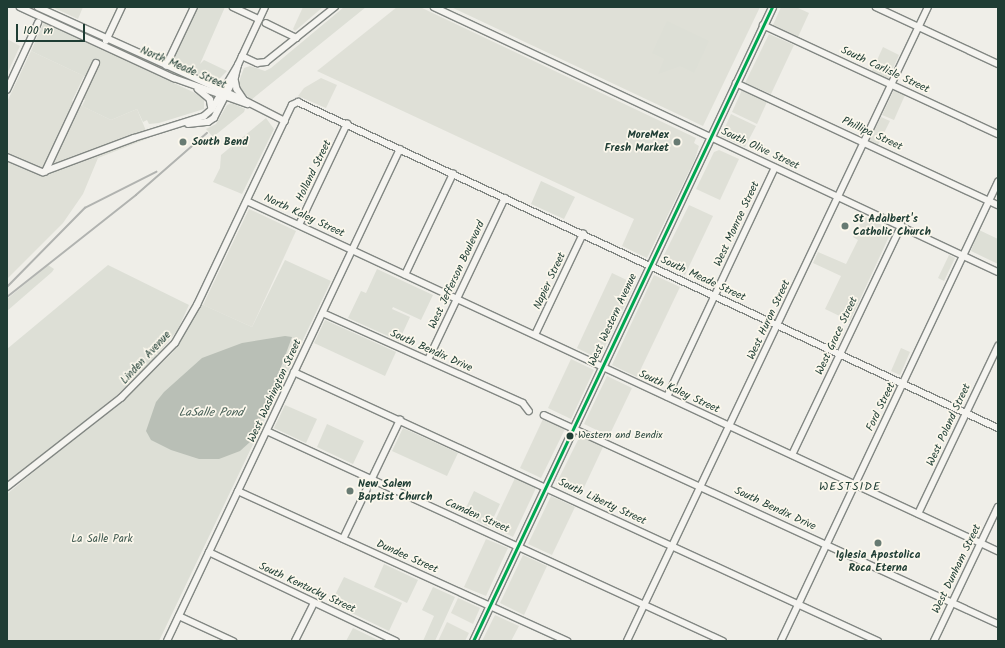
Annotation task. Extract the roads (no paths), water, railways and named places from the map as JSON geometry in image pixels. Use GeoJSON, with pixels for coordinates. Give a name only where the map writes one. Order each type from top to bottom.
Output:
{"type":"FeatureCollection","features":[{"type":"Feature","properties":{"kind":"main road","name":"West Western Avenue"},"geometry":{"type":"LineString","coordinates":[[473,641],[772,7]]}},
{"type":"Feature","properties":{"kind":"street","name":"North Meade Street"},"geometry":{"type":"LineString","coordinates":[[20,7],[191,84],[244,100],[252,105]]}},
{"type":"Feature","properties":{"kind":"street","name":"North Meade Street"},"geometry":{"type":"LineString","coordinates":[[38,7],[46,8],[107,39],[285,121]]}},
{"type":"Feature","properties":{"kind":"street"},"geometry":{"type":"LineString","coordinates":[[105,45],[122,7]]}},
{"type":"Feature","properties":{"kind":"street"},"geometry":{"type":"LineString","coordinates":[[166,66],[194,7]]}},
{"type":"Feature","properties":{"kind":"street"},"geometry":{"type":"LineString","coordinates":[[233,7],[259,19]]}},
{"type":"Feature","properties":{"kind":"street"},"geometry":{"type":"LineString","coordinates":[[172,125],[208,122],[218,112],[224,94],[265,7]]}},
{"type":"Feature","properties":{"kind":"street"},"geometry":{"type":"LineString","coordinates":[[242,56],[257,63],[266,62],[335,7]]}},
{"type":"Feature","properties":{"kind":"street","name":"South Olive Street"},"geometry":{"type":"LineString","coordinates":[[434,7],[998,272]]}},
{"type":"Feature","properties":{"kind":"street"},"geometry":{"type":"LineString","coordinates":[[876,7],[998,64]]}},
{"type":"Feature","properties":{"kind":"street","name":"West Huron Street"},"geometry":{"type":"LineString","coordinates":[[627,641],[928,7]]}},
{"type":"Feature","properties":{"kind":"street"},"geometry":{"type":"LineString","coordinates":[[7,90],[38,23]]}},
{"type":"Feature","properties":{"kind":"street"},"geometry":{"type":"LineString","coordinates":[[266,23],[297,38]]}},
{"type":"Feature","properties":{"kind":"street","name":"South Carlisle Street"},"geometry":{"type":"LineString","coordinates":[[763,25],[998,134]]}},
{"type":"Feature","properties":{"kind":"street"},"geometry":{"type":"LineString","coordinates":[[45,172],[96,63]]}},
{"type":"Feature","properties":{"kind":"street"},"geometry":{"type":"LineString","coordinates":[[238,65],[235,78],[236,89],[244,100]]}},
{"type":"Feature","properties":{"kind":"street"},"geometry":{"type":"LineString","coordinates":[[7,157],[36,171],[45,172],[172,125],[204,116],[212,109],[235,78]]}},
{"type":"Feature","properties":{"kind":"street","name":"Phillipa Street"},"geometry":{"type":"LineString","coordinates":[[736,83],[998,205]]}},
{"type":"Feature","properties":{"kind":"street"},"geometry":{"type":"LineString","coordinates":[[191,84],[206,94],[212,109]]}},
{"type":"Feature","properties":{"kind":"street","name":"Linden Avenue"},"geometry":{"type":"LineString","coordinates":[[7,487],[120,398],[168,352],[194,310],[285,121],[296,102],[347,124]]}},
{"type":"Feature","properties":{"kind":"street"},"geometry":{"type":"LineString","coordinates":[[347,124],[400,149]]}},
{"type":"Feature","properties":{"kind":"street","name":"Holland Street"},"geometry":{"type":"LineString","coordinates":[[299,225],[347,124]]}},
{"type":"Feature","properties":{"kind":"street","name":"South Meade Street"},"geometry":{"type":"LineString","coordinates":[[400,149],[998,428]]}},
{"type":"Feature","properties":{"kind":"street","name":"West Washington Street"},"geometry":{"type":"LineString","coordinates":[[167,641],[400,149]]}},
{"type":"Feature","properties":{"kind":"street","name":"West Monroe Street"},"geometry":{"type":"LineString","coordinates":[[666,397],[775,168]]}},
{"type":"Feature","properties":{"kind":"street"},"geometry":{"type":"LineString","coordinates":[[405,275],[453,174]]}},
{"type":"Feature","properties":{"kind":"street","name":"Ford Street"},"geometry":{"type":"LineString","coordinates":[[781,641],[998,182]]}},
{"type":"Feature","properties":{"kind":"street","name":"West Jefferson Boulevard"},"geometry":{"type":"LineString","coordinates":[[428,360],[505,198]]}},
{"type":"Feature","properties":{"kind":"street","name":"North Kaley Street"},"geometry":{"type":"LineString","coordinates":[[247,201],[352,250]]}},
{"type":"Feature","properties":{"kind":"street","name":"West Grace Street"},"geometry":{"type":"LineString","coordinates":[[792,455],[901,226]]}},
{"type":"Feature","properties":{"kind":"street","name":"Napier Street"},"geometry":{"type":"LineString","coordinates":[[535,335],[582,234]]}},
{"type":"Feature","properties":{"kind":"street","name":"South Kaley Street"},"geometry":{"type":"LineString","coordinates":[[352,250],[998,551]]}},
{"type":"Feature","properties":{"kind":"street","name":"South Olive Street"},"geometry":{"type":"LineString","coordinates":[[992,269],[998,276]]}},
{"type":"Feature","properties":{"kind":"street","name":"South Bendix Drive"},"geometry":{"type":"LineString","coordinates":[[323,313],[523,403],[529,411]]}},
{"type":"Feature","properties":{"kind":"street","name":"West Poland Street"},"geometry":{"type":"LineString","coordinates":[[918,514],[998,346]]}},
{"type":"Feature","properties":{"kind":"street","name":"South Liberty Street"},"geometry":{"type":"LineString","coordinates":[[294,372],[878,641]]}},
{"type":"Feature","properties":{"kind":"street","name":"South Bendix Drive"},"geometry":{"type":"LineString","coordinates":[[544,415],[998,624]]}},
{"type":"Feature","properties":{"kind":"street"},"geometry":{"type":"LineString","coordinates":[[343,539],[400,420]]}},
{"type":"Feature","properties":{"kind":"street","name":"Camden Street"},"geometry":{"type":"LineString","coordinates":[[267,431],[723,641]]}},
{"type":"Feature","properties":{"kind":"street","name":"Dundee Street"},"geometry":{"type":"LineString","coordinates":[[238,491],[567,641]]}},
{"type":"Feature","properties":{"kind":"street","name":"West Dunham Street"},"geometry":{"type":"LineString","coordinates":[[934,641],[998,506]]}},
{"type":"Feature","properties":{"kind":"street","name":"South Kentucky Street"},"geometry":{"type":"LineString","coordinates":[[209,552],[396,641]]}},
{"type":"Feature","properties":{"kind":"street"},"geometry":{"type":"LineString","coordinates":[[295,641],[314,602]]}},
{"type":"Feature","properties":{"kind":"street"},"geometry":{"type":"LineString","coordinates":[[179,616],[233,641]]}},
{"type":"Feature","properties":{"kind":"water","name":"LaSalle Pond"},"geometry":{"type":"Polygon","coordinates":[[[285,336],[292,337],[270,397],[250,442],[240,451],[219,459],[199,459],[171,450],[151,440],[146,431],[156,402],[164,392],[202,358],[242,343],[285,336]]]}},
{"type":"Feature","properties":{"kind":"railway"},"geometry":{"type":"LineString","coordinates":[[7,297],[136,195],[207,133]]}},
{"type":"Feature","properties":{"kind":"railway"},"geometry":{"type":"LineString","coordinates":[[7,287],[85,208],[156,172]]}},
{"type":"Feature","properties":{"kind":"place","name":"South Bend"},"geometry":{"type":"Point","coordinates":[183,142]}},
{"type":"Feature","properties":{"kind":"place","name":"MoreMex Fresh Market"},"geometry":{"type":"Point","coordinates":[677,142]}},
{"type":"Feature","properties":{"kind":"place","name":"St Adalbert's Catholic Church"},"geometry":{"type":"Point","coordinates":[845,226]}},
{"type":"Feature","properties":{"kind":"place","name":"Western and Bendix"},"geometry":{"type":"Point","coordinates":[570,436]}},
{"type":"Feature","properties":{"kind":"place","name":"New Salem Baptist Church"},"geometry":{"type":"Point","coordinates":[350,491]}},
{"type":"Feature","properties":{"kind":"place","name":"Iglesia Apostolica Roca Eterna"},"geometry":{"type":"Point","coordinates":[878,543]}},
{"type":"Feature","properties":{"kind":"district","name":"WESTSIDE"},"geometry":{"type":"Point","coordinates":[850,487]}},
{"type":"Feature","properties":{"kind":"park label","name":"La Salle Park"},"geometry":{"type":"Point","coordinates":[102,539]}}]}
